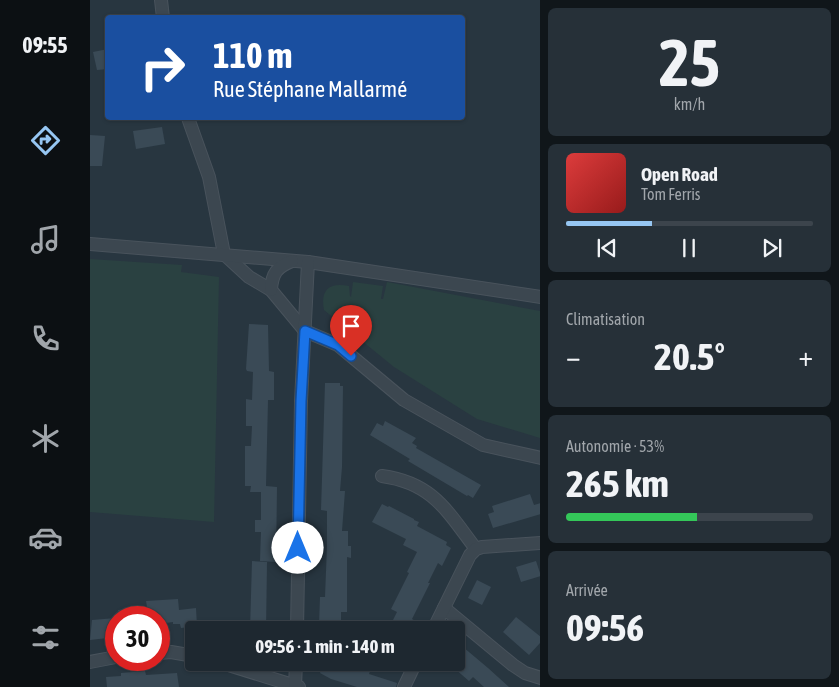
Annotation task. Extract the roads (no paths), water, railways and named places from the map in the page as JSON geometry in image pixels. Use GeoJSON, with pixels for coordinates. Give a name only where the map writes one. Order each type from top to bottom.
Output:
{"type":"FeatureCollection","features":[{"type":"Feature","properties":{"kind":"street"},"geometry":{"type":"LineString","coordinates":[[161,0],[164,15]]}},
{"type":"Feature","properties":{"kind":"street"},"geometry":{"type":"LineString","coordinates":[[189,120],[209,177],[224,254],[249,277],[271,290],[305,331],[338,345],[404,400],[483,445],[540,458]]}},
{"type":"Feature","properties":{"kind":"street"},"geometry":{"type":"LineString","coordinates":[[90,244],[308,262],[540,297]]}},
{"type":"Feature","properties":{"kind":"street"},"geometry":{"type":"LineString","coordinates":[[271,290],[275,274],[280,266],[292,261]]}},
{"type":"Feature","properties":{"kind":"street"},"geometry":{"type":"LineString","coordinates":[[297,621],[301,401],[308,262]]}},
{"type":"Feature","properties":{"kind":"street"},"geometry":{"type":"LineString","coordinates":[[382,476],[408,482],[434,497],[476,549]]}},
{"type":"Feature","properties":{"kind":"street"},"geometry":{"type":"LineString","coordinates":[[438,621],[470,555],[476,549],[540,543]]}},
{"type":"Feature","properties":{"kind":"street"},"geometry":{"type":"LineString","coordinates":[[444,608],[513,665],[525,673],[540,678]]}},
{"type":"Feature","properties":{"kind":"street"},"geometry":{"type":"LineString","coordinates":[[170,652],[185,654]]}},
{"type":"Feature","properties":{"kind":"street"},"geometry":{"type":"LineString","coordinates":[[90,662],[105,659]]}},
{"type":"Feature","properties":{"kind":"street"},"geometry":{"type":"LineString","coordinates":[[248,671],[296,686],[296,671]]}},
{"type":"Feature","properties":{"kind":"street"},"geometry":{"type":"LineString","coordinates":[[404,687],[412,671]]}}]}
